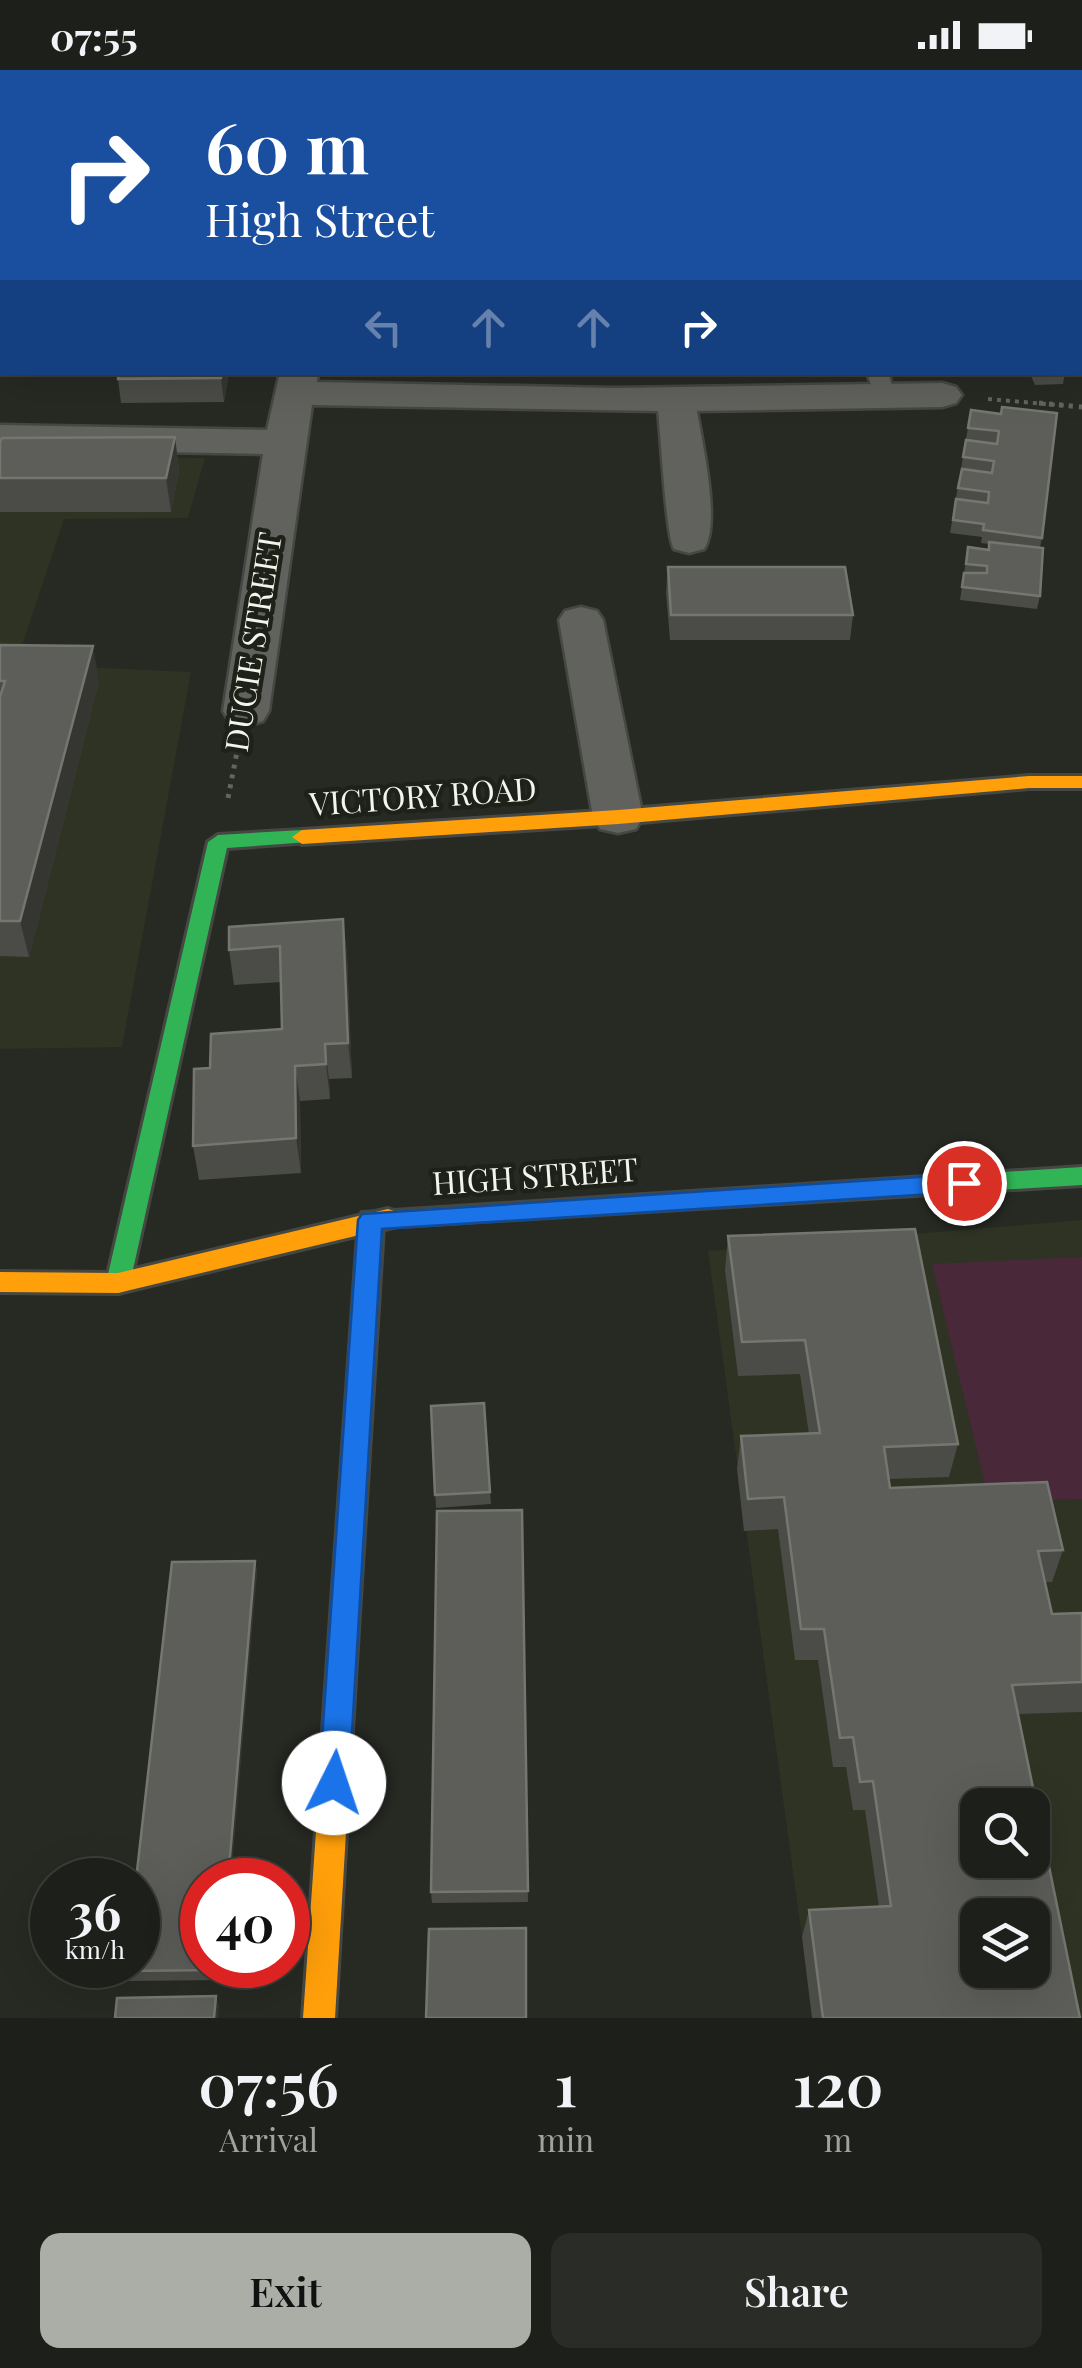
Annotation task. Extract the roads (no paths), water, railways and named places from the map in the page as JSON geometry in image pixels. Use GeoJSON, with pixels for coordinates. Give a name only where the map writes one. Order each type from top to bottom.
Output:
{"type":"FeatureCollection","features":[{"type":"Feature","properties":{"kind":"street"},"geometry":{"type":"LineString","coordinates":[[297,383],[676,400],[881,384],[942,395]]}},
{"type":"Feature","properties":{"kind":"street","name":"DUCIE STREET"},"geometry":{"type":"LineString","coordinates":[[246,711],[297,383]]}},
{"type":"Feature","properties":{"kind":"street"},"geometry":{"type":"LineString","coordinates":[[676,400],[687,478],[689,540]]}},
{"type":"Feature","properties":{"kind":"street"},"geometry":{"type":"LineString","coordinates":[[0,437],[285,442]]}},
{"type":"Feature","properties":{"kind":"street"},"geometry":{"type":"LineString","coordinates":[[580,620],[618,817]]}},
{"type":"Feature","properties":{"kind":"street","name":"VICTORY ROAD"},"geometry":{"type":"LineString","coordinates":[[118,1283],[218,842],[618,817],[1029,782],[1082,782]]}},
{"type":"Feature","properties":{"kind":"street","name":"HIGH STREET"},"geometry":{"type":"LineString","coordinates":[[0,1282],[118,1283],[370,1220],[1082,1176]]}},
{"type":"Feature","properties":{"kind":"street"},"geometry":{"type":"LineString","coordinates":[[319,2018],[370,1220]]}}]}
